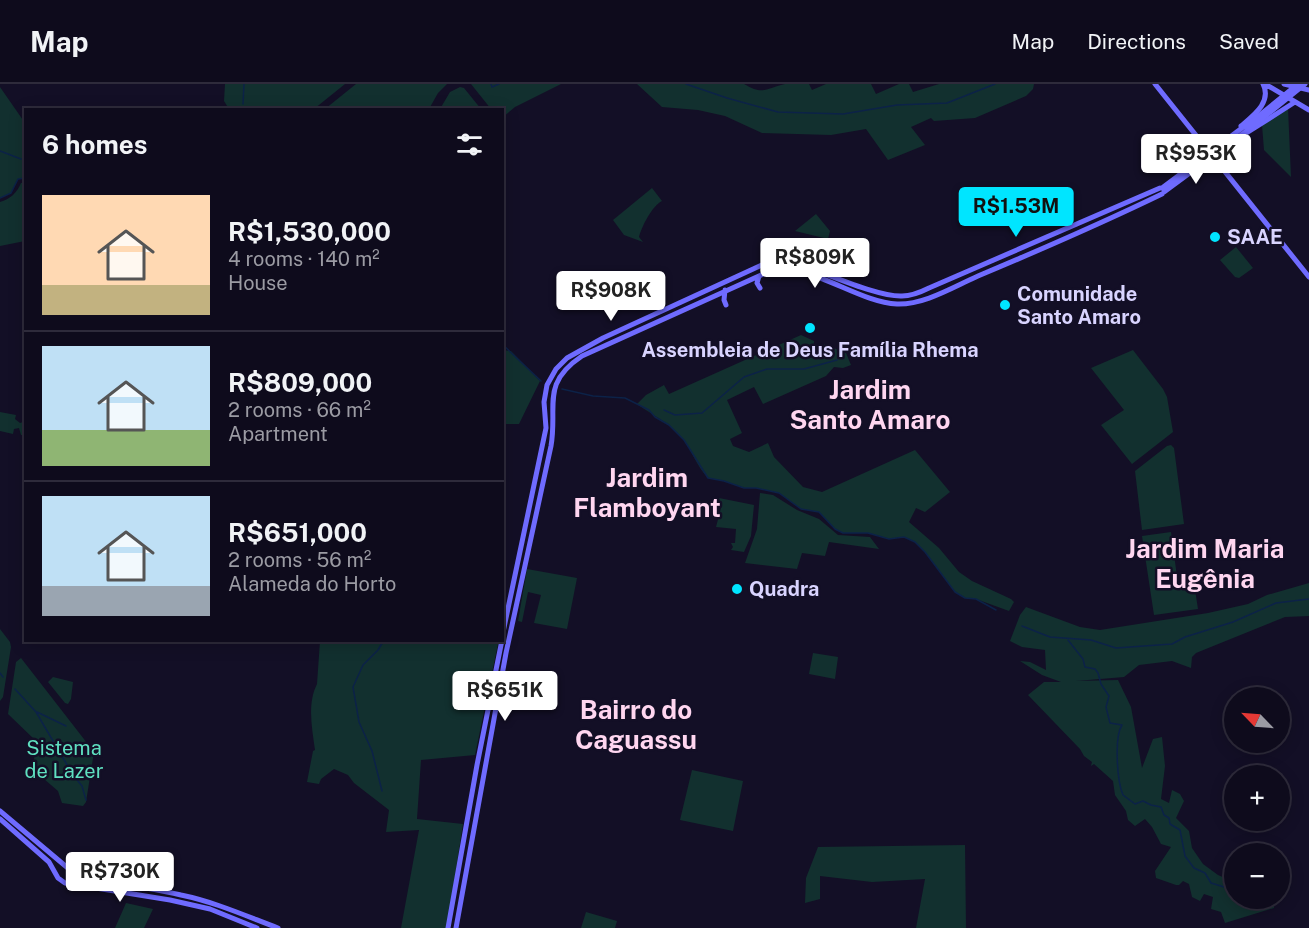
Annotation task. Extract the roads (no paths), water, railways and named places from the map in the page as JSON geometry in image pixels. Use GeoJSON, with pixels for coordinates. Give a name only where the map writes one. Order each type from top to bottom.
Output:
{"type":"FeatureCollection","features":[{"type":"Feature","properties":{"kind":"main road"},"geometry":{"type":"LineString","coordinates":[[1155,84],[1309,277]]}},
{"type":"Feature","properties":{"kind":"main road"},"geometry":{"type":"LineString","coordinates":[[1264,84],[1309,110]]}},
{"type":"Feature","properties":{"kind":"main road"},"geometry":{"type":"LineString","coordinates":[[504,630],[546,428],[544,402],[550,378],[563,361],[580,350],[764,264],[786,262],[903,297],[929,288],[1162,190],[1233,134],[1263,104],[1266,92],[1264,84]]}},
{"type":"Feature","properties":{"kind":"main road"},"geometry":{"type":"LineString","coordinates":[[1284,84],[1305,88]]}},
{"type":"Feature","properties":{"kind":"main road"},"geometry":{"type":"LineString","coordinates":[[1233,134],[1246,128],[1305,88]]}},
{"type":"Feature","properties":{"kind":"main road"},"geometry":{"type":"LineString","coordinates":[[1240,136],[1282,95],[1288,91],[1305,88]]}},
{"type":"Feature","properties":{"kind":"main road"},"geometry":{"type":"LineString","coordinates":[[456,928],[490,737],[551,446],[554,426],[552,397],[557,381],[567,367],[582,356],[776,269],[792,270],[886,303],[913,303],[1004,265],[1162,190],[1294,102]]}},
{"type":"Feature","properties":{"kind":"main road"},"geometry":{"type":"LineString","coordinates":[[741,274],[746,274],[746,281]]}},
{"type":"Feature","properties":{"kind":"main road"},"geometry":{"type":"LineString","coordinates":[[760,288],[757,279],[761,274]]}},
{"type":"Feature","properties":{"kind":"main road"},"geometry":{"type":"LineString","coordinates":[[725,290],[726,305]]}},
{"type":"Feature","properties":{"kind":"main road"},"geometry":{"type":"LineString","coordinates":[[509,606],[508,618],[513,623]]}},
{"type":"Feature","properties":{"kind":"main road"},"geometry":{"type":"LineString","coordinates":[[448,928],[501,642]]}},
{"type":"Feature","properties":{"kind":"main road"},"geometry":{"type":"LineString","coordinates":[[0,811],[49,862],[62,882],[221,905],[278,928]]}},
{"type":"Feature","properties":{"kind":"main road"},"geometry":{"type":"LineString","coordinates":[[0,819],[69,869]]}},
{"type":"Feature","properties":{"kind":"main road"},"geometry":{"type":"LineString","coordinates":[[56,872],[62,867],[211,910],[257,928]]}},
{"type":"Feature","properties":{"kind":"main road"},"geometry":{"type":"LineString","coordinates":[[79,884],[82,881],[82,874]]}},
{"type":"Feature","properties":{"kind":"main road"},"geometry":{"type":"LineString","coordinates":[[211,910],[221,905]]}},
{"type":"Feature","properties":{"kind":"waterway"},"geometry":{"type":"LineString","coordinates":[[243,104],[244,84]]}},
{"type":"Feature","properties":{"kind":"waterway"},"geometry":{"type":"LineString","coordinates":[[491,84],[492,87],[499,84]]}},
{"type":"Feature","properties":{"kind":"waterway"},"geometry":{"type":"LineString","coordinates":[[686,84],[778,112],[843,114],[897,105],[947,103],[995,84]]}},
{"type":"Feature","properties":{"kind":"waterway"},"geometry":{"type":"LineString","coordinates":[[0,151],[21,159]]}},
{"type":"Feature","properties":{"kind":"waterway"},"geometry":{"type":"LineString","coordinates":[[0,198],[11,193],[18,179],[24,178]]}},
{"type":"Feature","properties":{"kind":"waterway"},"geometry":{"type":"LineString","coordinates":[[504,346],[541,381]]}},
{"type":"Feature","properties":{"kind":"waterway"},"geometry":{"type":"LineString","coordinates":[[664,410],[675,415],[702,413],[744,377],[767,369],[804,369],[837,360]]}},
{"type":"Feature","properties":{"kind":"waterway"},"geometry":{"type":"LineString","coordinates":[[562,389],[593,396],[625,398],[649,410],[684,440],[708,478],[744,488],[779,493],[801,509],[819,512],[835,529],[843,533],[868,533],[889,539],[904,537],[915,542],[955,592],[965,598],[976,599],[996,610]]}},
{"type":"Feature","properties":{"kind":"waterway"},"geometry":{"type":"LineString","coordinates":[[1022,626],[1050,637],[1091,640],[1116,648],[1172,644],[1185,637],[1233,622],[1276,603],[1309,599]]}},
{"type":"Feature","properties":{"kind":"waterway"},"geometry":{"type":"LineString","coordinates":[[1068,640],[1083,659],[1085,667],[1095,669],[1098,673],[1101,684],[1109,696],[1106,707],[1110,723],[1122,725],[1118,739],[1117,759],[1123,795],[1135,804],[1143,801],[1161,807],[1164,815],[1169,818],[1170,824],[1180,830],[1185,856],[1194,868],[1205,873],[1211,883],[1224,887]]}},
{"type":"Feature","properties":{"kind":"waterway"},"geometry":{"type":"LineString","coordinates":[[382,791],[372,751],[359,722],[353,687],[363,665],[383,642]]}},
{"type":"Feature","properties":{"kind":"waterway"},"geometry":{"type":"LineString","coordinates":[[0,673],[3,677]]}},
{"type":"Feature","properties":{"kind":"waterway"},"geometry":{"type":"LineString","coordinates":[[15,689],[36,712],[73,775],[82,786],[86,800]]}},
{"type":"Feature","properties":{"kind":"waterway"},"geometry":{"type":"LineString","coordinates":[[37,712],[66,726]]}},
{"type":"Feature","properties":{"kind":"place","name":"SAAE"},"geometry":{"type":"Point","coordinates":[1215,237]}},
{"type":"Feature","properties":{"kind":"place","name":"Comunidade Santo Amaro"},"geometry":{"type":"Point","coordinates":[1005,305]}},
{"type":"Feature","properties":{"kind":"place","name":"Assembleia de Deus Família Rhema"},"geometry":{"type":"Point","coordinates":[810,328]}},
{"type":"Feature","properties":{"kind":"place","name":"Quadra"},"geometry":{"type":"Point","coordinates":[737,589]}},
{"type":"Feature","properties":{"kind":"district","name":"Jardim Santo Amaro"},"geometry":{"type":"Point","coordinates":[870,404]}},
{"type":"Feature","properties":{"kind":"district","name":"Jardim Flamboyant"},"geometry":{"type":"Point","coordinates":[647,492]}},
{"type":"Feature","properties":{"kind":"district","name":"Jardim Maria Eugênia"},"geometry":{"type":"Point","coordinates":[1205,562]}},
{"type":"Feature","properties":{"kind":"district","name":"Bairro do Caguassu"},"geometry":{"type":"Point","coordinates":[636,724]}},
{"type":"Feature","properties":{"kind":"park label","name":"Sistema de Lazer"},"geometry":{"type":"Point","coordinates":[64,760]}}]}
